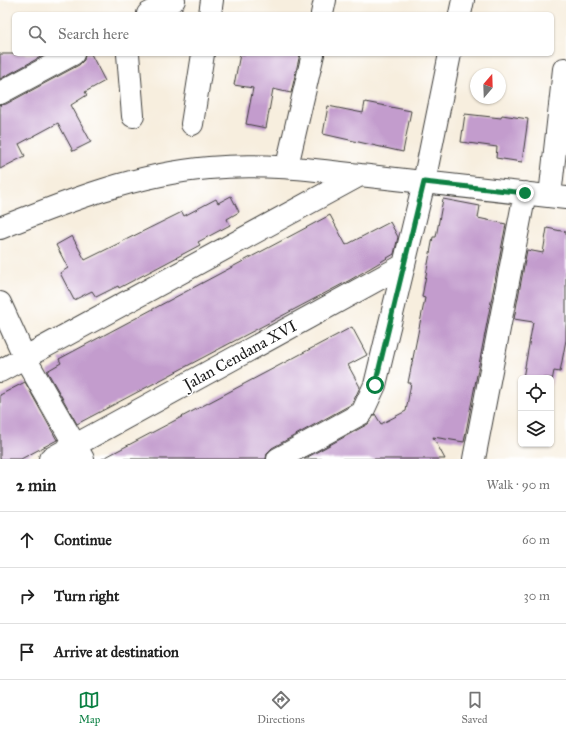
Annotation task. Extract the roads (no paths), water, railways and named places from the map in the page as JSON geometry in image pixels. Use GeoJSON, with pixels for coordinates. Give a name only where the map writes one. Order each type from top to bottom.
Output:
{"type":"FeatureCollection","features":[{"type":"Feature","properties":{"kind":"street"},"geometry":{"type":"LineString","coordinates":[[152,12],[174,0]]}},
{"type":"Feature","properties":{"kind":"street"},"geometry":{"type":"LineString","coordinates":[[210,12],[212,0]]}},
{"type":"Feature","properties":{"kind":"street"},"geometry":{"type":"LineString","coordinates":[[322,12],[325,0]]}},
{"type":"Feature","properties":{"kind":"street"},"geometry":{"type":"LineString","coordinates":[[460,12],[463,0]]}},
{"type":"Feature","properties":{"kind":"street"},"geometry":{"type":"LineString","coordinates":[[0,93],[69,56]]}},
{"type":"Feature","properties":{"kind":"street"},"geometry":{"type":"LineString","coordinates":[[128,56],[133,116]]}},
{"type":"Feature","properties":{"kind":"street"},"geometry":{"type":"LineString","coordinates":[[192,124],[204,56]]}},
{"type":"Feature","properties":{"kind":"street"},"geometry":{"type":"LineString","coordinates":[[287,166],[313,56]]}},
{"type":"Feature","properties":{"kind":"street"},"geometry":{"type":"LineString","coordinates":[[278,459],[362,413],[375,385],[424,182],[450,56]]}},
{"type":"Feature","properties":{"kind":"street"},"geometry":{"type":"LineString","coordinates":[[0,228],[83,196],[138,179],[209,168],[287,166],[558,197],[564,69]]}},
{"type":"Feature","properties":{"kind":"street"},"geometry":{"type":"LineString","coordinates":[[0,371],[360,175]]}},
{"type":"Feature","properties":{"kind":"street"},"geometry":{"type":"LineString","coordinates":[[474,459],[525,193]]}},
{"type":"Feature","properties":{"kind":"street","name":"Jalan Cendana XVI"},"geometry":{"type":"LineString","coordinates":[[50,459],[79,452],[404,265]]}},
{"type":"Feature","properties":{"kind":"street"},"geometry":{"type":"LineString","coordinates":[[0,303],[25,358],[79,452]]}}]}
